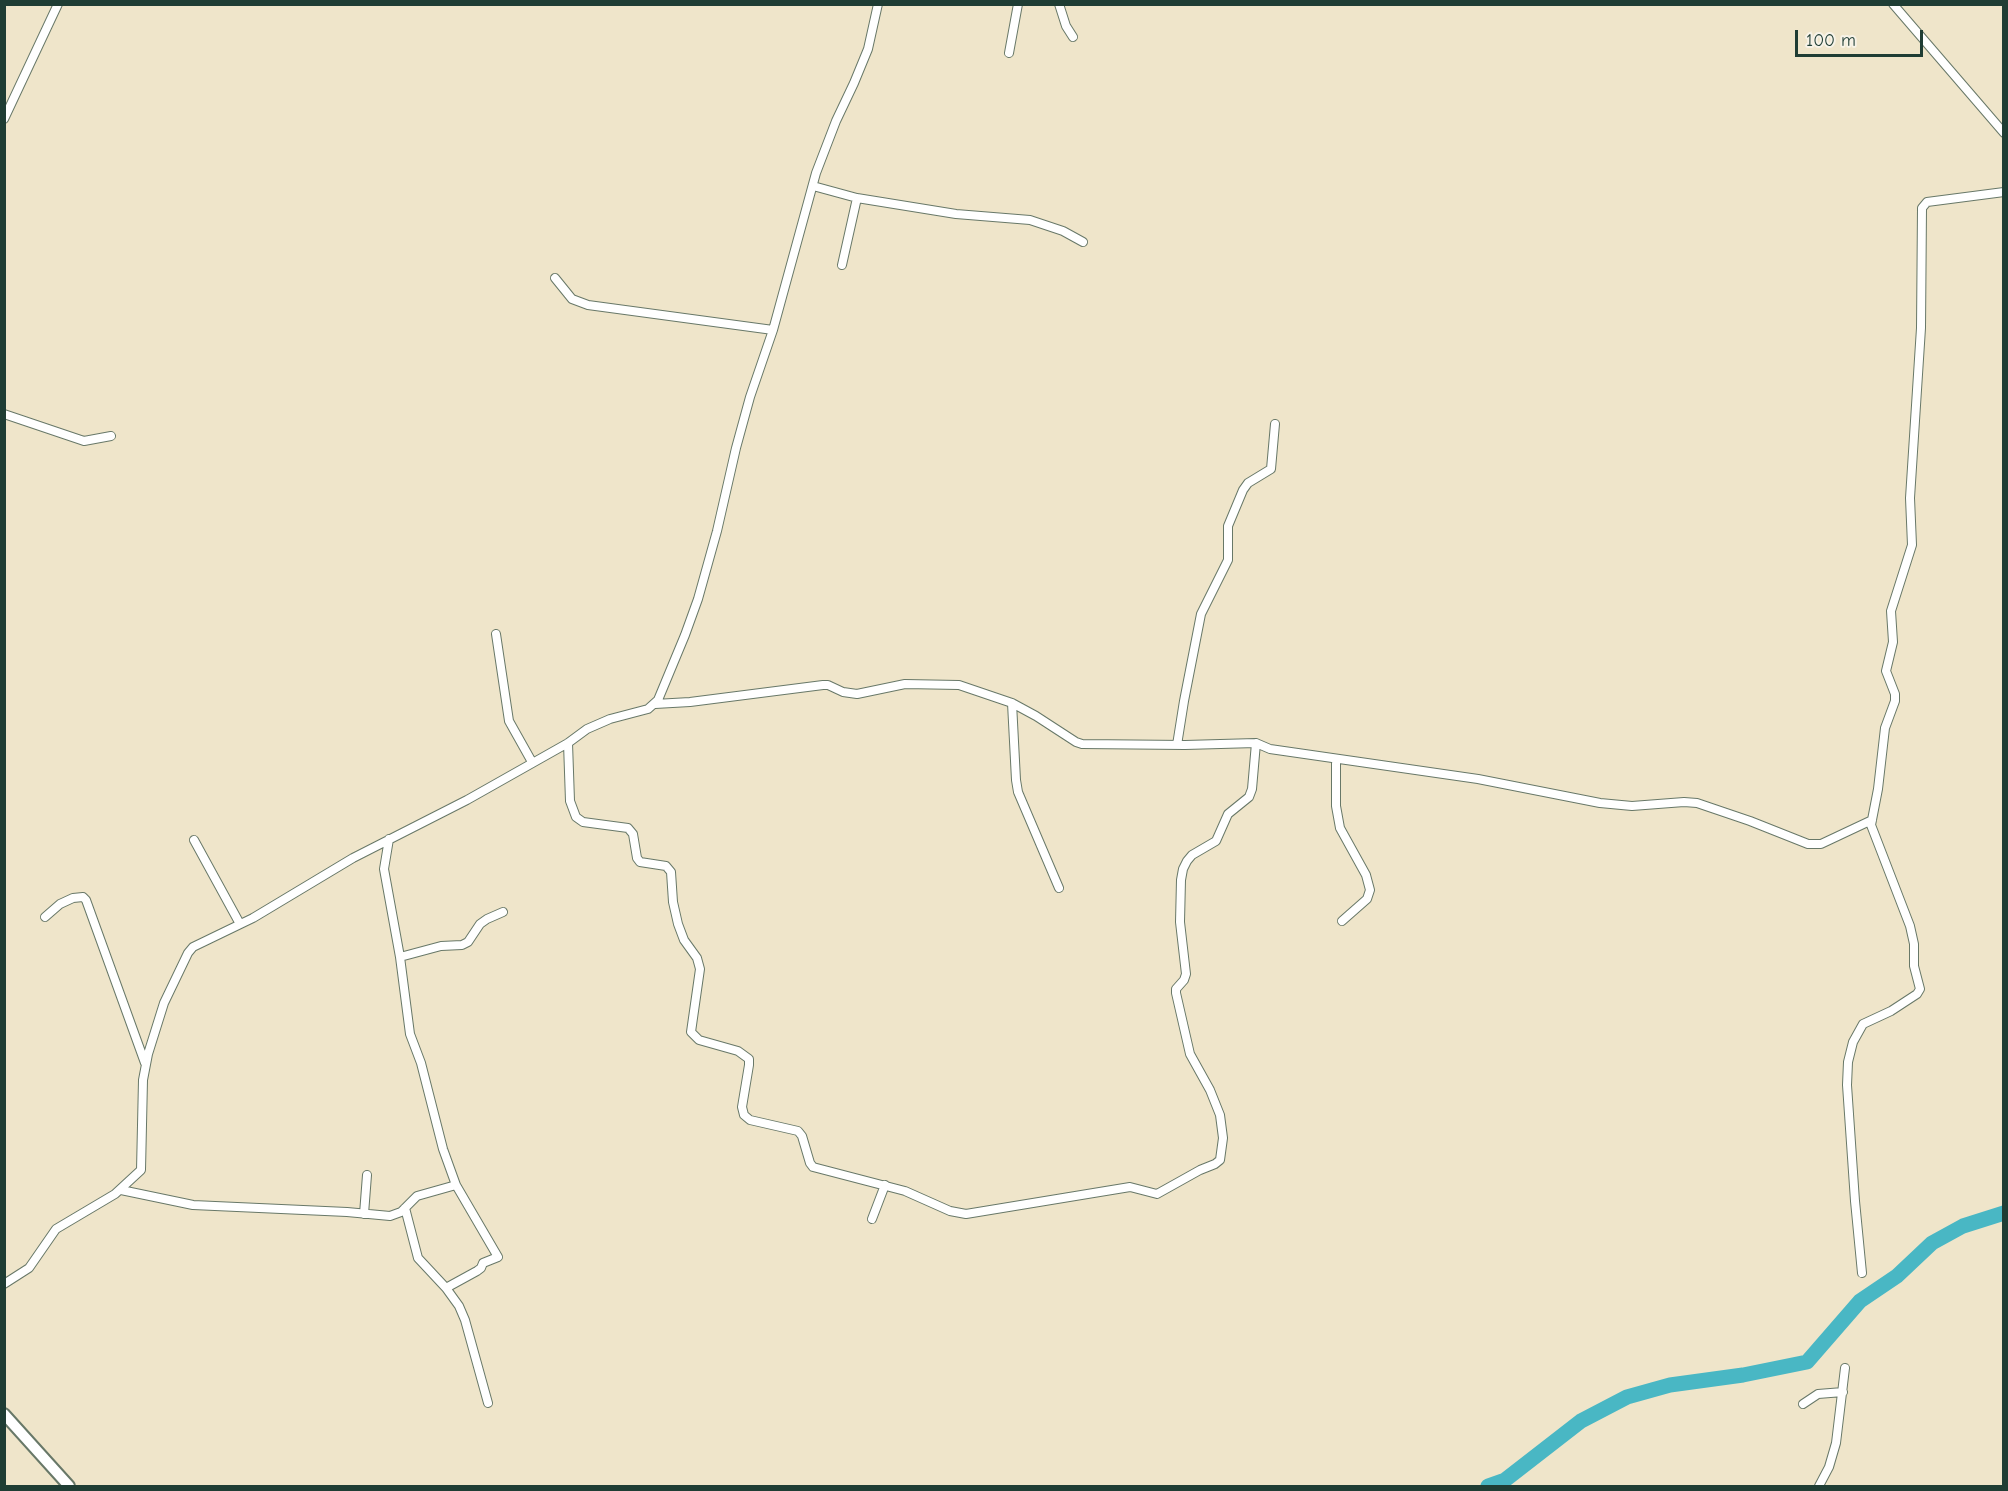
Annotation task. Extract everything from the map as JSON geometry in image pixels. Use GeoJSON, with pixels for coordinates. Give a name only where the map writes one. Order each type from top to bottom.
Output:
{"type":"FeatureCollection","features":[{"type":"Feature","properties":{"kind":"street"},"geometry":{"type":"LineString","coordinates":[[4,119],[58,4]]}},
{"type":"Feature","properties":{"kind":"street"},"geometry":{"type":"LineString","coordinates":[[4,1284],[33,1264],[56,1229],[120,1190],[139,1172],[145,1065],[164,1004],[188,952],[200,942],[282,902],[353,858],[454,807],[568,743],[581,732],[648,709],[660,697],[698,599],[750,397],[773,330],[813,186],[836,121],[868,49],[878,4]]}},
{"type":"Feature","properties":{"kind":"street"},"geometry":{"type":"LineString","coordinates":[[1008,53],[1018,4]]}},
{"type":"Feature","properties":{"kind":"street"},"geometry":{"type":"LineString","coordinates":[[1059,4],[1066,26],[1073,37]]}},
{"type":"Feature","properties":{"kind":"street"},"geometry":{"type":"LineString","coordinates":[[1893,4],[2004,133]]}},
{"type":"Feature","properties":{"kind":"street"},"geometry":{"type":"LineString","coordinates":[[813,186],[857,198],[956,214],[1030,220],[1063,231],[1083,242]]}},
{"type":"Feature","properties":{"kind":"street"},"geometry":{"type":"LineString","coordinates":[[1862,1273],[1847,1084],[1848,1062],[1853,1042],[1863,1024],[1891,1011],[1917,994],[1920,989],[1910,926],[1872,828],[1872,820],[1885,728],[1895,701],[1895,694],[1886,671],[1893,642],[1891,611],[1912,545],[1910,506],[1921,328],[1922,208],[1927,202],[2004,192]]}},
{"type":"Feature","properties":{"kind":"street"},"geometry":{"type":"LineString","coordinates":[[842,265],[857,198]]}},
{"type":"Feature","properties":{"kind":"street"},"geometry":{"type":"LineString","coordinates":[[555,278],[572,299],[588,305],[773,330]]}},
{"type":"Feature","properties":{"kind":"street"},"geometry":{"type":"LineString","coordinates":[[4,414],[84,441],[111,436]]}},
{"type":"Feature","properties":{"kind":"street"},"geometry":{"type":"LineString","coordinates":[[1177,745],[1202,614],[1228,560],[1228,526],[1248,483],[1271,469],[1275,424]]}},
{"type":"Feature","properties":{"kind":"street"},"geometry":{"type":"LineString","coordinates":[[496,634],[509,721],[532,762]]}},
{"type":"Feature","properties":{"kind":"street"},"geometry":{"type":"LineString","coordinates":[[655,704],[690,702],[823,685],[849,693],[905,684],[959,686],[1012,704],[1036,716],[1079,744],[1256,743],[1270,749],[1478,779],[1600,803],[1632,806],[1679,802],[1697,803],[1808,844],[1821,844],[1872,820]]}},
{"type":"Feature","properties":{"kind":"street"},"geometry":{"type":"LineString","coordinates":[[1012,704],[1018,792],[1059,888]]}},
{"type":"Feature","properties":{"kind":"street"},"geometry":{"type":"LineString","coordinates":[[568,743],[570,801],[576,817],[583,822],[628,828],[633,834],[638,860],[666,866],[671,872],[673,902],[678,924],[684,940],[697,958],[700,969],[691,1032],[699,1040],[738,1051],[749,1059],[750,1065],[742,1107],[744,1115],[750,1120],[798,1131],[813,1167],[905,1191],[955,1212],[973,1214],[1130,1187],[1157,1194],[1220,1160],[1223,1138],[1220,1115],[1210,1090],[1190,1054],[1176,993],[1176,989],[1186,974],[1180,922],[1181,880],[1186,861],[1216,841],[1228,814],[1249,797],[1252,789],[1256,743]]}},
{"type":"Feature","properties":{"kind":"street"},"geometry":{"type":"LineString","coordinates":[[1336,759],[1336,807],[1340,828],[1366,875],[1370,890],[1368,899],[1342,921]]}},
{"type":"Feature","properties":{"kind":"street"},"geometry":{"type":"LineString","coordinates":[[390,839],[384,869],[400,957],[410,1034],[421,1063],[443,1149],[456,1185],[498,1257],[483,1263],[482,1268],[446,1288]]}},
{"type":"Feature","properties":{"kind":"street"},"geometry":{"type":"LineString","coordinates":[[194,840],[240,924]]}},
{"type":"Feature","properties":{"kind":"street"},"geometry":{"type":"LineString","coordinates":[[45,917],[60,904],[73,898],[83,897],[86,900],[145,1065]]}},
{"type":"Feature","properties":{"kind":"street"},"geometry":{"type":"LineString","coordinates":[[400,957],[468,942],[483,921],[503,912]]}},
{"type":"Feature","properties":{"kind":"street"},"geometry":{"type":"LineString","coordinates":[[364,1214],[367,1175]]}},
{"type":"Feature","properties":{"kind":"street"},"geometry":{"type":"LineString","coordinates":[[120,1190],[193,1205],[390,1216],[401,1212],[417,1196],[456,1185]]}},
{"type":"Feature","properties":{"kind":"street"},"geometry":{"type":"LineString","coordinates":[[872,1219],[885,1185]]}},
{"type":"Feature","properties":{"kind":"street"},"geometry":{"type":"LineString","coordinates":[[405,1208],[418,1258],[446,1288],[459,1306],[465,1320],[488,1403]]}},
{"type":"Feature","properties":{"kind":"street"},"geometry":{"type":"LineString","coordinates":[[1819,1486],[1836,1443],[1845,1368]]}},
{"type":"Feature","properties":{"kind":"street"},"geometry":{"type":"LineString","coordinates":[[1803,1404],[1818,1394],[1843,1392]]}},
{"type":"Feature","properties":{"kind":"street"},"geometry":{"type":"LineString","coordinates":[[4,1414],[69,1486]]}},
{"type":"Feature","properties":{"kind":"waterway"},"geometry":{"type":"LineString","coordinates":[[1488,1486],[1505,1480],[1581,1421],[1627,1397],[1670,1385],[1743,1375],[1807,1362],[1860,1301],[1897,1276],[1932,1243],[1963,1226],[2004,1213]]}}]}
